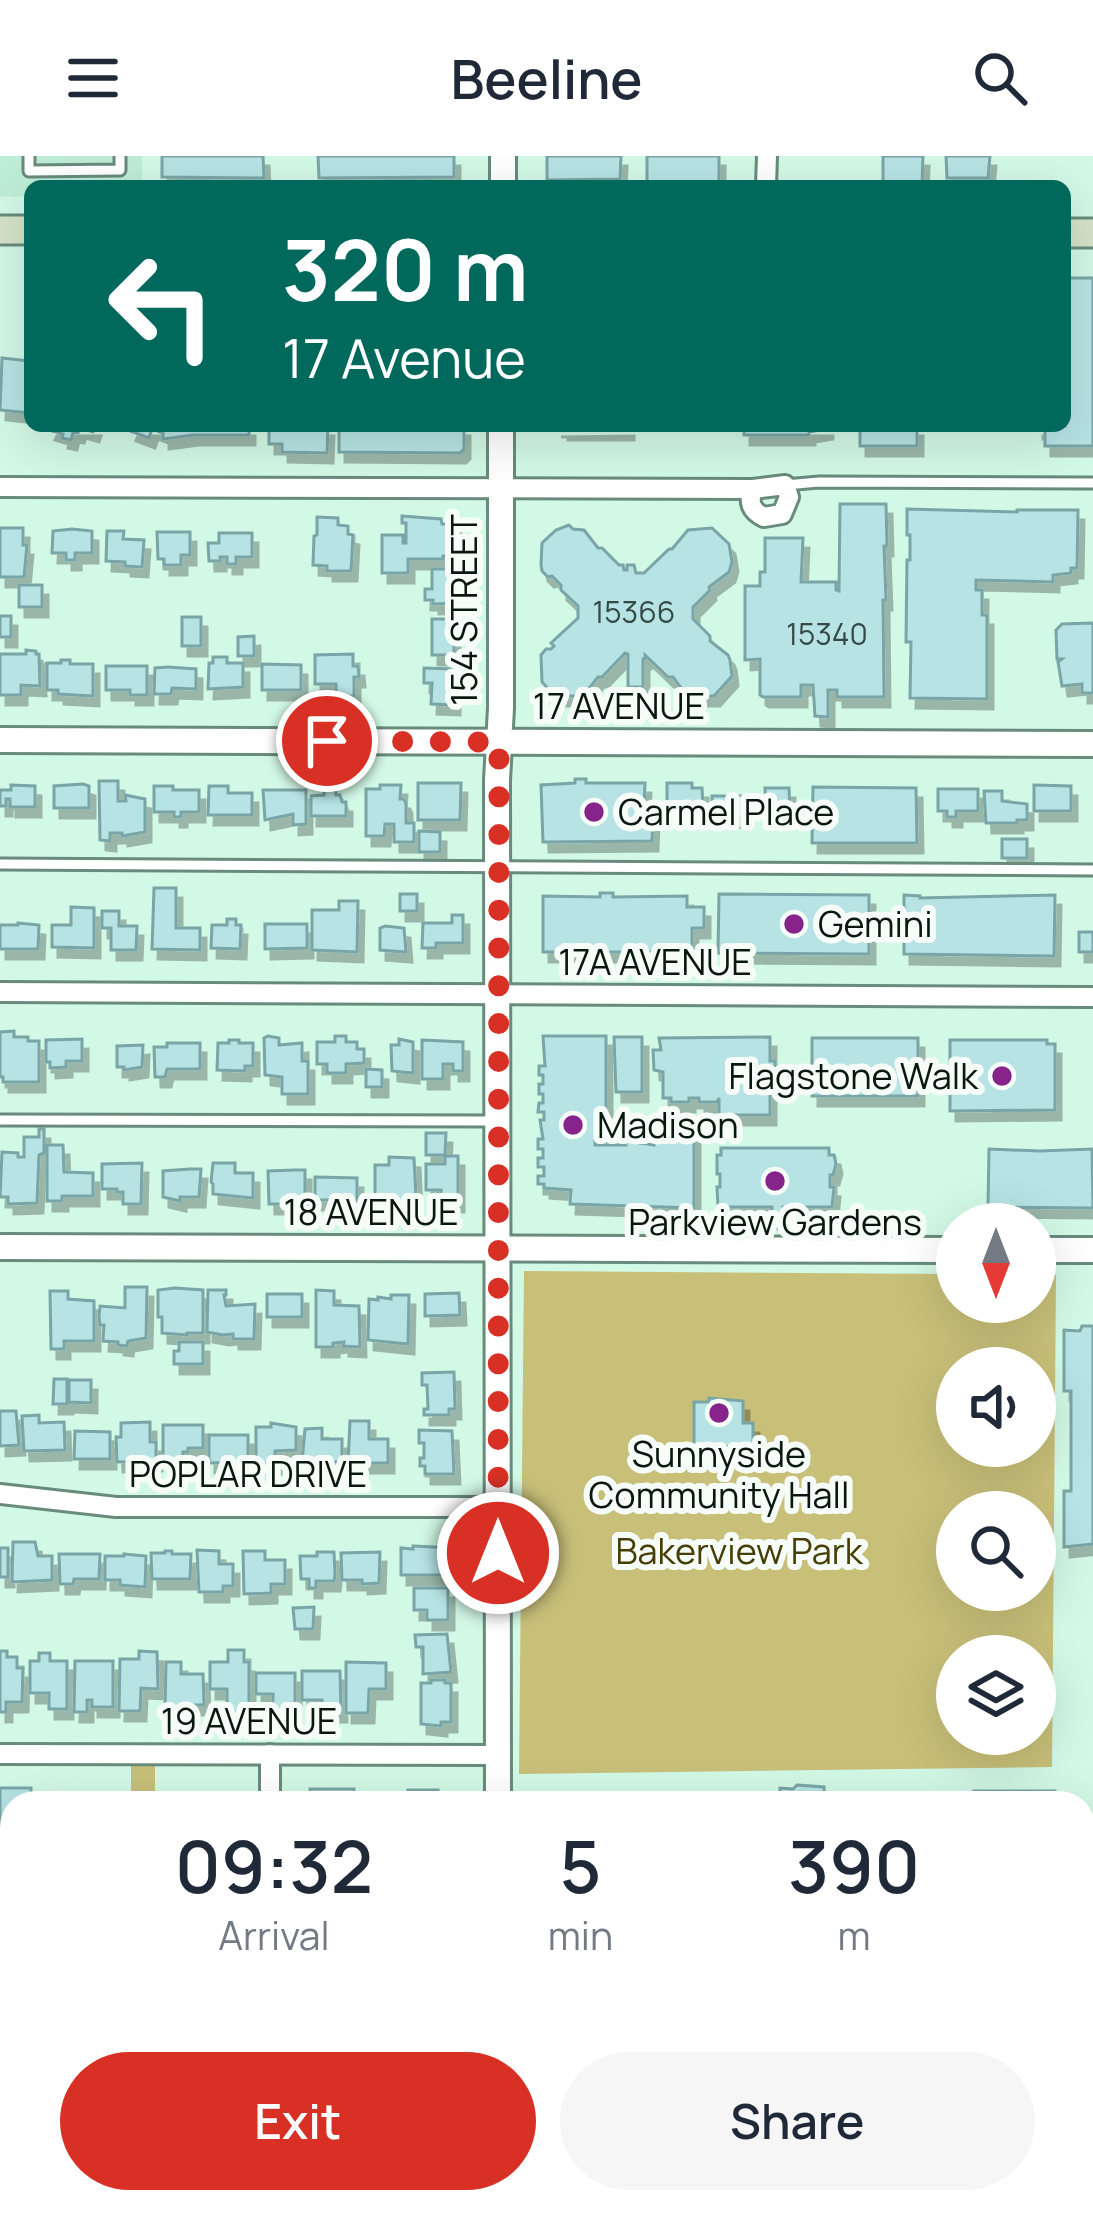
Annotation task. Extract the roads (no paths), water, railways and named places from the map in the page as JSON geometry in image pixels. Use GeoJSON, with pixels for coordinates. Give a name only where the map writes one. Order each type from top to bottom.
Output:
{"type":"FeatureCollection","features":[{"type":"Feature","properties":{"kind":"street","name":"154 STREET"},"geometry":{"type":"LineString","coordinates":[[498,1791],[501,432]]}},
{"type":"Feature","properties":{"kind":"street"},"geometry":{"type":"LineString","coordinates":[[0,488],[753,489],[784,485],[789,497],[786,509],[764,517],[753,510],[753,489]]}},
{"type":"Feature","properties":{"kind":"street","name":"17 AVENUE"},"geometry":{"type":"LineString","coordinates":[[0,740],[1093,744]]}},
{"type":"Feature","properties":{"kind":"street","name":"17A AVENUE"},"geometry":{"type":"LineString","coordinates":[[0,992],[1093,997]]}},
{"type":"Feature","properties":{"kind":"street","name":"18 AVENUE"},"geometry":{"type":"LineString","coordinates":[[0,1246],[936,1250]]}},
{"type":"Feature","properties":{"kind":"street"},"geometry":{"type":"LineString","coordinates":[[1056,1250],[1093,1250]]}},
{"type":"Feature","properties":{"kind":"street","name":"POPLAR DRIVE"},"geometry":{"type":"LineString","coordinates":[[0,1494],[116,1508],[497,1507]]}},
{"type":"Feature","properties":{"kind":"street","name":"19 AVENUE"},"geometry":{"type":"LineString","coordinates":[[0,1754],[498,1755]]}},
{"type":"Feature","properties":{"kind":"street"},"geometry":{"type":"LineString","coordinates":[[270,1754],[270,1791]]}},
{"type":"Feature","properties":{"kind":"lane"},"geometry":{"type":"LineString","coordinates":[[29,156],[29,171],[121,170],[120,156]]}},
{"type":"Feature","properties":{"kind":"lane"},"geometry":{"type":"LineString","coordinates":[[76,156],[76,171]]}},
{"type":"Feature","properties":{"kind":"lane"},"geometry":{"type":"LineString","coordinates":[[784,485],[1093,483]]}},
{"type":"Feature","properties":{"kind":"lane"},"geometry":{"type":"LineString","coordinates":[[0,864],[1093,870]]}},
{"type":"Feature","properties":{"kind":"lane"},"geometry":{"type":"LineString","coordinates":[[0,1120],[497,1121]]}},
{"type":"Feature","properties":{"kind":"place","name":"Carmel Place"},"geometry":{"type":"Point","coordinates":[594,812]}},
{"type":"Feature","properties":{"kind":"place","name":"Gemini"},"geometry":{"type":"Point","coordinates":[794,924]}},
{"type":"Feature","properties":{"kind":"place","name":"Flagstone Walk"},"geometry":{"type":"Point","coordinates":[1002,1076]}},
{"type":"Feature","properties":{"kind":"place","name":"Madison"},"geometry":{"type":"Point","coordinates":[573,1125]}},
{"type":"Feature","properties":{"kind":"place","name":"Parkview Gardens"},"geometry":{"type":"Point","coordinates":[775,1181]}},
{"type":"Feature","properties":{"kind":"place","name":"Sunnyside Community Hall"},"geometry":{"type":"Point","coordinates":[719,1413]}},
{"type":"Feature","properties":{"kind":"park label","name":"Bakerview Park"},"geometry":{"type":"Point","coordinates":[739,1551]}}]}
